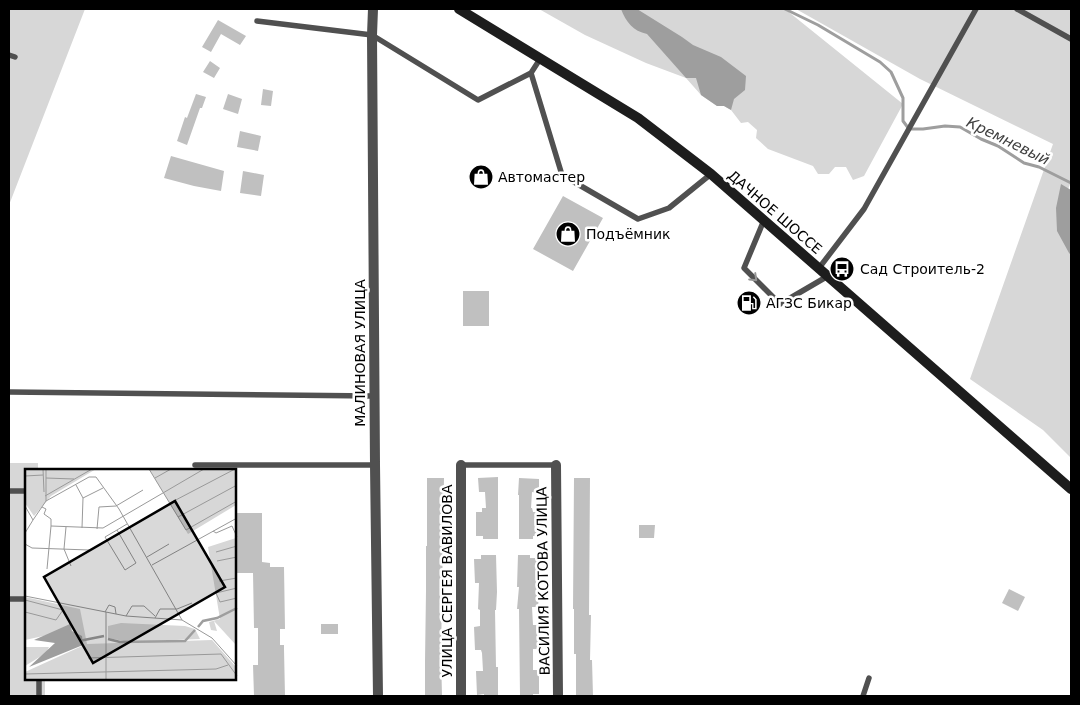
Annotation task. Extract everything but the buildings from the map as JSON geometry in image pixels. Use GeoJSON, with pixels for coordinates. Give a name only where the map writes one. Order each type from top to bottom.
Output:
{"type":"FeatureCollection","features":[{"type":"Feature","properties":{"kind":"main road","name":"ДАЧНОЕ ШОССЕ"},"geometry":{"type":"LineString","coordinates":[[459,9],[638,118],[710,174],[1071,490]]}},
{"type":"Feature","properties":{"kind":"street","name":"МАЛИНОВАЯ УЛИЦА"},"geometry":{"type":"LineString","coordinates":[[373,9],[374,465],[378,696]]}},
{"type":"Feature","properties":{"kind":"street","name":"УЛИЦА СЕРГЕЯ ВАВИЛОВА"},"geometry":{"type":"LineString","coordinates":[[460,465],[461,696]]}},
{"type":"Feature","properties":{"kind":"street","name":"ВАСИЛИЯ КОТОВА УЛИЦА"},"geometry":{"type":"LineString","coordinates":[[556,465],[558,696]]}},
{"type":"Feature","properties":{"kind":"lane"},"geometry":{"type":"LineString","coordinates":[[819,268],[864,209],[976,9]]}},
{"type":"Feature","properties":{"kind":"lane"},"geometry":{"type":"LineString","coordinates":[[1017,9],[1071,39]]}},
{"type":"Feature","properties":{"kind":"lane"},"geometry":{"type":"LineString","coordinates":[[257,21],[372,35],[478,100],[531,73],[540,59]]}},
{"type":"Feature","properties":{"kind":"lane"},"geometry":{"type":"LineString","coordinates":[[531,73],[562,176],[638,219],[669,208],[710,174]]}},
{"type":"Feature","properties":{"kind":"lane"},"geometry":{"type":"LineString","coordinates":[[764,220],[744,268],[780,304],[828,276]]}},
{"type":"Feature","properties":{"kind":"lane"},"geometry":{"type":"LineString","coordinates":[[9,392],[374,396]]}},
{"type":"Feature","properties":{"kind":"lane"},"geometry":{"type":"LineString","coordinates":[[195,465],[374,465]]}},
{"type":"Feature","properties":{"kind":"lane"},"geometry":{"type":"LineString","coordinates":[[460,465],[556,465]]}},
{"type":"Feature","properties":{"kind":"lane"},"geometry":{"type":"LineString","coordinates":[[9,491],[25,491]]}},
{"type":"Feature","properties":{"kind":"lane"},"geometry":{"type":"LineString","coordinates":[[9,599],[25,599]]}},
{"type":"Feature","properties":{"kind":"lane"},"geometry":{"type":"LineString","coordinates":[[863,696],[869,678]]}},
{"type":"Feature","properties":{"kind":"lane"},"geometry":{"type":"LineString","coordinates":[[39,680],[39,696]]}},
{"type":"Feature","properties":{"kind":"shaded area"},"geometry":{"type":"Polygon","coordinates":[[[9,9],[85,9],[9,205],[9,9]]]}},
{"type":"Feature","properties":{"kind":"shaded area"},"geometry":{"type":"Polygon","coordinates":[[[539,9],[785,9],[903,104],[864,176],[853,180],[846,167],[835,167],[829,174],[818,174],[813,166],[768,149],[756,138],[757,130],[748,122],[741,123],[731,110],[724,106],[717,106],[701,95],[686,78],[646,63],[585,35],[539,9]]]}},
{"type":"Feature","properties":{"kind":"shaded area"},"geometry":{"type":"Polygon","coordinates":[[[621,9],[637,9],[693,45],[721,57],[746,76],[745,90],[734,99],[731,110],[724,106],[717,106],[701,95],[696,78],[686,78],[647,34],[638,31],[631,25],[621,9]]]}},
{"type":"Feature","properties":{"kind":"shaded area"},"geometry":{"type":"Polygon","coordinates":[[[796,9],[1071,9],[1071,182],[1060,209],[1071,224],[1071,458],[1043,430],[970,379],[1053,144],[920,79],[796,9]]]}},
{"type":"Feature","properties":{"kind":"shaded area"},"geometry":{"type":"Polygon","coordinates":[[[1061,184],[1071,190],[1071,255],[1057,231],[1056,208],[1061,184]]]}},
{"type":"Feature","properties":{"kind":"shaded area"},"geometry":{"type":"Polygon","coordinates":[[[9,463],[38,463],[38,469],[25,469],[25,680],[45,680],[45,696],[9,696],[9,463]]]}},
{"type":"Feature","properties":{"kind":"waterway","name":"Кремневый"},"geometry":{"type":"LineString","coordinates":[[785,9],[818,25],[880,62],[891,72],[903,98],[903,121],[909,129],[945,126],[960,127],[998,146],[1024,163],[1039,167],[1071,183]]}},
{"type":"Feature","properties":{"kind":"place","name":"Автомастер"},"geometry":{"type":"Point","coordinates":[481,177]}},
{"type":"Feature","properties":{"kind":"place","name":"Подъёмник"},"geometry":{"type":"Point","coordinates":[568,234]}},
{"type":"Feature","properties":{"kind":"place","name":"Сад Строитель-2"},"geometry":{"type":"Point","coordinates":[842,269]}},
{"type":"Feature","properties":{"kind":"place","name":"АГЗС Бикар"},"geometry":{"type":"Point","coordinates":[749,303]}}]}
